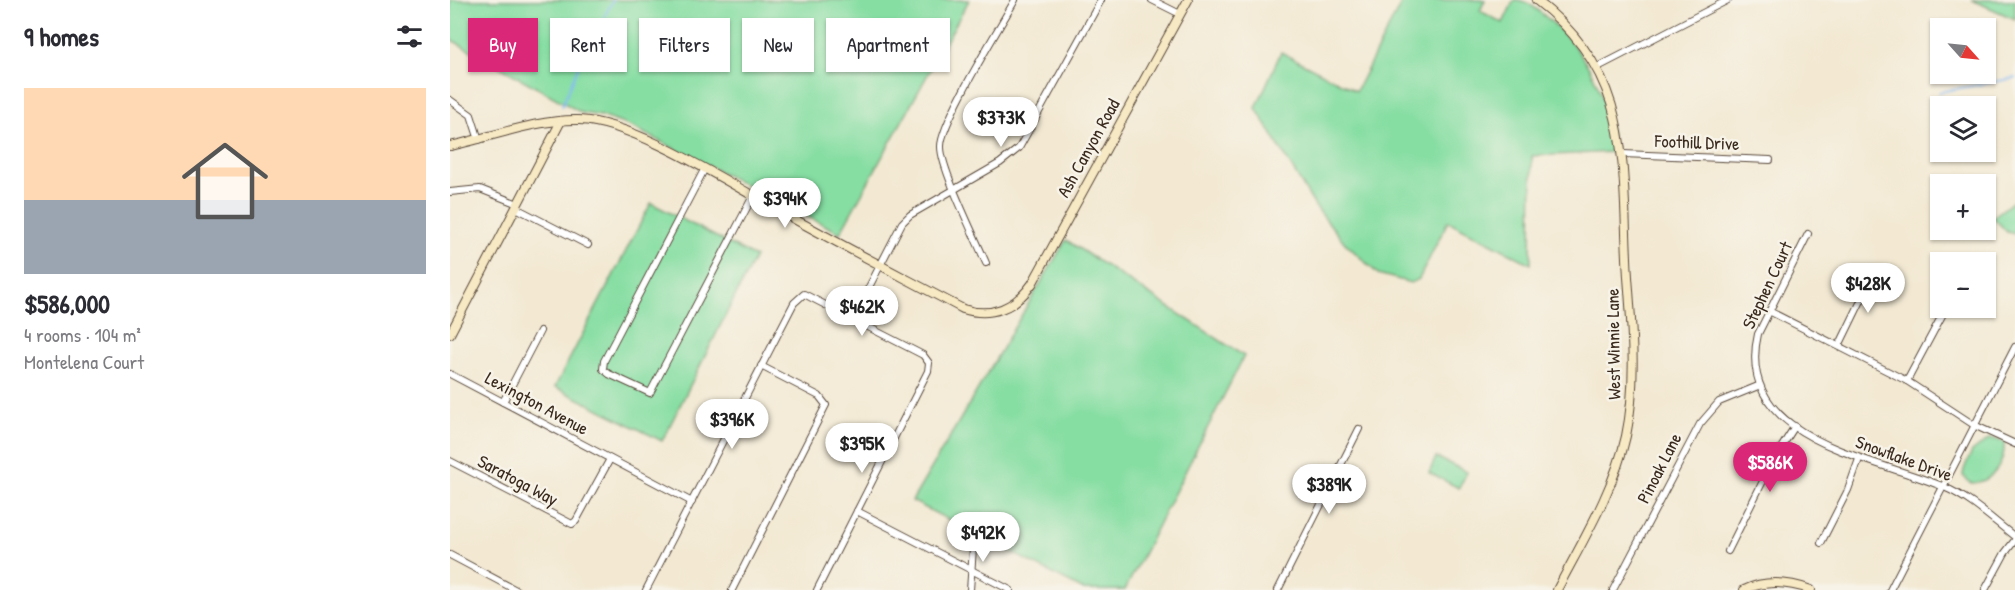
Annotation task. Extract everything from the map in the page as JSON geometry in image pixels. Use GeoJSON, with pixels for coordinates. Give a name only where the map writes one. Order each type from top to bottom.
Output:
{"type":"FeatureCollection","features":[{"type":"Feature","properties":{"kind":"street"},"geometry":{"type":"LineString","coordinates":[[986,263],[942,154],[944,130],[1015,0]]}},
{"type":"Feature","properties":{"kind":"street"},"geometry":{"type":"LineString","coordinates":[[853,318],[879,264],[898,230],[910,215],[1000,163],[1019,148],[1101,0]]}},
{"type":"Feature","properties":{"kind":"street"},"geometry":{"type":"LineString","coordinates":[[1152,0],[1180,14]]}},
{"type":"Feature","properties":{"kind":"street","name":"Ash Canyon Road"},"geometry":{"type":"LineString","coordinates":[[879,264],[970,311],[988,313],[1010,306],[1025,294],[1188,0]]}},
{"type":"Feature","properties":{"kind":"street","name":"West Winnie Lane"},"geometry":{"type":"LineString","coordinates":[[1536,0],[1567,27],[1596,68],[1612,103],[1623,154],[1632,342],[1631,404],[1626,436],[1613,476],[1557,590]]}},
{"type":"Feature","properties":{"kind":"street"},"geometry":{"type":"LineString","coordinates":[[1596,68],[1728,0]]}},
{"type":"Feature","properties":{"kind":"street"},"geometry":{"type":"LineString","coordinates":[[450,100],[471,115],[479,140]]}},
{"type":"Feature","properties":{"kind":"street"},"geometry":{"type":"LineString","coordinates":[[450,146],[561,121],[582,120],[613,125],[704,170],[879,264]]}},
{"type":"Feature","properties":{"kind":"street"},"geometry":{"type":"LineString","coordinates":[[450,334],[561,121]]}},
{"type":"Feature","properties":{"kind":"street","name":"Foothill Drive"},"geometry":{"type":"LineString","coordinates":[[1623,154],[1770,160]]}},
{"type":"Feature","properties":{"kind":"street"},"geometry":{"type":"LineString","coordinates":[[704,170],[604,361],[603,369],[609,374],[650,393],[753,196]]}},
{"type":"Feature","properties":{"kind":"street"},"geometry":{"type":"LineString","coordinates":[[450,192],[480,189],[517,206],[588,245]]}},
{"type":"Feature","properties":{"kind":"street","name":"Stephen Court"},"geometry":{"type":"LineString","coordinates":[[1758,386],[1754,349],[1758,334],[1808,234]]}},
{"type":"Feature","properties":{"kind":"street"},"geometry":{"type":"LineString","coordinates":[[1839,346],[1876,270]]}},
{"type":"Feature","properties":{"kind":"street"},"geometry":{"type":"LineString","coordinates":[[646,590],[800,295],[808,296],[853,318],[923,355],[929,363],[928,371],[817,590]]}},
{"type":"Feature","properties":{"kind":"street"},"geometry":{"type":"LineString","coordinates":[[1769,311],[1907,381],[1974,425],[2015,444]]}},
{"type":"Feature","properties":{"kind":"street"},"geometry":{"type":"LineString","coordinates":[[1907,381],[1941,318]]}},
{"type":"Feature","properties":{"kind":"street"},"geometry":{"type":"LineString","coordinates":[[503,402],[540,330]]}},
{"type":"Feature","properties":{"kind":"street"},"geometry":{"type":"LineString","coordinates":[[1890,590],[2015,347]]}},
{"type":"Feature","properties":{"kind":"street"},"geometry":{"type":"LineString","coordinates":[[732,590],[826,405],[819,396],[761,366]]}},
{"type":"Feature","properties":{"kind":"street","name":"Lexington Avenue"},"geometry":{"type":"LineString","coordinates":[[450,374],[692,502]]}},
{"type":"Feature","properties":{"kind":"street","name":"Snowflake Drive"},"geometry":{"type":"LineString","coordinates":[[1758,386],[1774,410],[1795,426],[1859,459],[1943,486],[1972,503],[2015,538]]}},
{"type":"Feature","properties":{"kind":"street","name":"Pinoak Lane"},"geometry":{"type":"LineString","coordinates":[[1613,590],[1700,424],[1719,402],[1758,386]]}},
{"type":"Feature","properties":{"kind":"street"},"geometry":{"type":"LineString","coordinates":[[1728,550],[1774,459],[1795,426]]}},
{"type":"Feature","properties":{"kind":"street"},"geometry":{"type":"LineString","coordinates":[[1278,590],[1359,429]]}},
{"type":"Feature","properties":{"kind":"street","name":"Saratoga Way"},"geometry":{"type":"LineString","coordinates":[[450,460],[572,524],[576,521],[610,459]]}},
{"type":"Feature","properties":{"kind":"street"},"geometry":{"type":"LineString","coordinates":[[1821,543],[1848,490],[1859,459]]}},
{"type":"Feature","properties":{"kind":"street"},"geometry":{"type":"LineString","coordinates":[[857,512],[1010,590]]}},
{"type":"Feature","properties":{"kind":"street"},"geometry":{"type":"LineString","coordinates":[[969,590],[974,534]]}},
{"type":"Feature","properties":{"kind":"street"},"geometry":{"type":"LineString","coordinates":[[1985,590],[2015,538]]}},
{"type":"Feature","properties":{"kind":"street"},"geometry":{"type":"LineString","coordinates":[[450,555],[516,590]]}},
{"type":"Feature","properties":{"kind":"street"},"geometry":{"type":"LineString","coordinates":[[1744,590],[1758,584],[1787,583],[1811,590]]}},
{"type":"Feature","properties":{"kind":"green space"},"geometry":{"type":"Polygon","coordinates":[[[450,0],[969,0],[950,34],[950,18],[826,18],[826,72],[929,72],[840,233],[632,127],[601,116],[582,113],[509,72],[538,72],[538,18],[468,18],[468,49],[450,39],[450,0]]]}},
{"type":"Feature","properties":{"kind":"green space"},"geometry":{"type":"Polygon","coordinates":[[[1403,0],[1485,0],[1480,11],[1503,23],[1514,0],[1528,3],[1561,31],[1585,61],[1594,78],[1607,113],[1613,152],[1532,156],[1531,264],[1448,221],[1419,279],[1411,283],[1378,274],[1345,243],[1315,206],[1256,108],[1281,52],[1356,91],[1403,0]]]}},
{"type":"Feature","properties":{"kind":"green space"},"geometry":{"type":"Polygon","coordinates":[[[1972,0],[2015,0],[2015,19],[1972,0]]]}},
{"type":"Feature","properties":{"kind":"green space"},"geometry":{"type":"Polygon","coordinates":[[[2015,200],[2015,234],[2007,232],[1996,220],[1996,215],[2015,200]]]}},
{"type":"Feature","properties":{"kind":"green space"},"geometry":{"type":"Polygon","coordinates":[[[651,203],[755,257],[662,441],[555,387],[651,203]]]}},
{"type":"Feature","properties":{"kind":"green space"},"geometry":{"type":"Polygon","coordinates":[[[1066,240],[1244,356],[1125,590],[1084,590],[912,501],[1066,240]]]}},
{"type":"Feature","properties":{"kind":"green space"},"geometry":{"type":"Polygon","coordinates":[[[1990,438],[2004,442],[2003,457],[1991,476],[1971,483],[1963,476],[1965,466],[1972,452],[1990,438]]]}},
{"type":"Feature","properties":{"kind":"green space"},"geometry":{"type":"Polygon","coordinates":[[[1436,457],[1467,472],[1459,488],[1429,473],[1436,457]]]}},
{"type":"Feature","properties":{"kind":"waterway"},"geometry":{"type":"LineString","coordinates":[[562,106],[578,67],[613,0]]}},
{"type":"Feature","properties":{"kind":"waterway"},"geometry":{"type":"LineString","coordinates":[[1939,92],[2015,78]]}}]}
